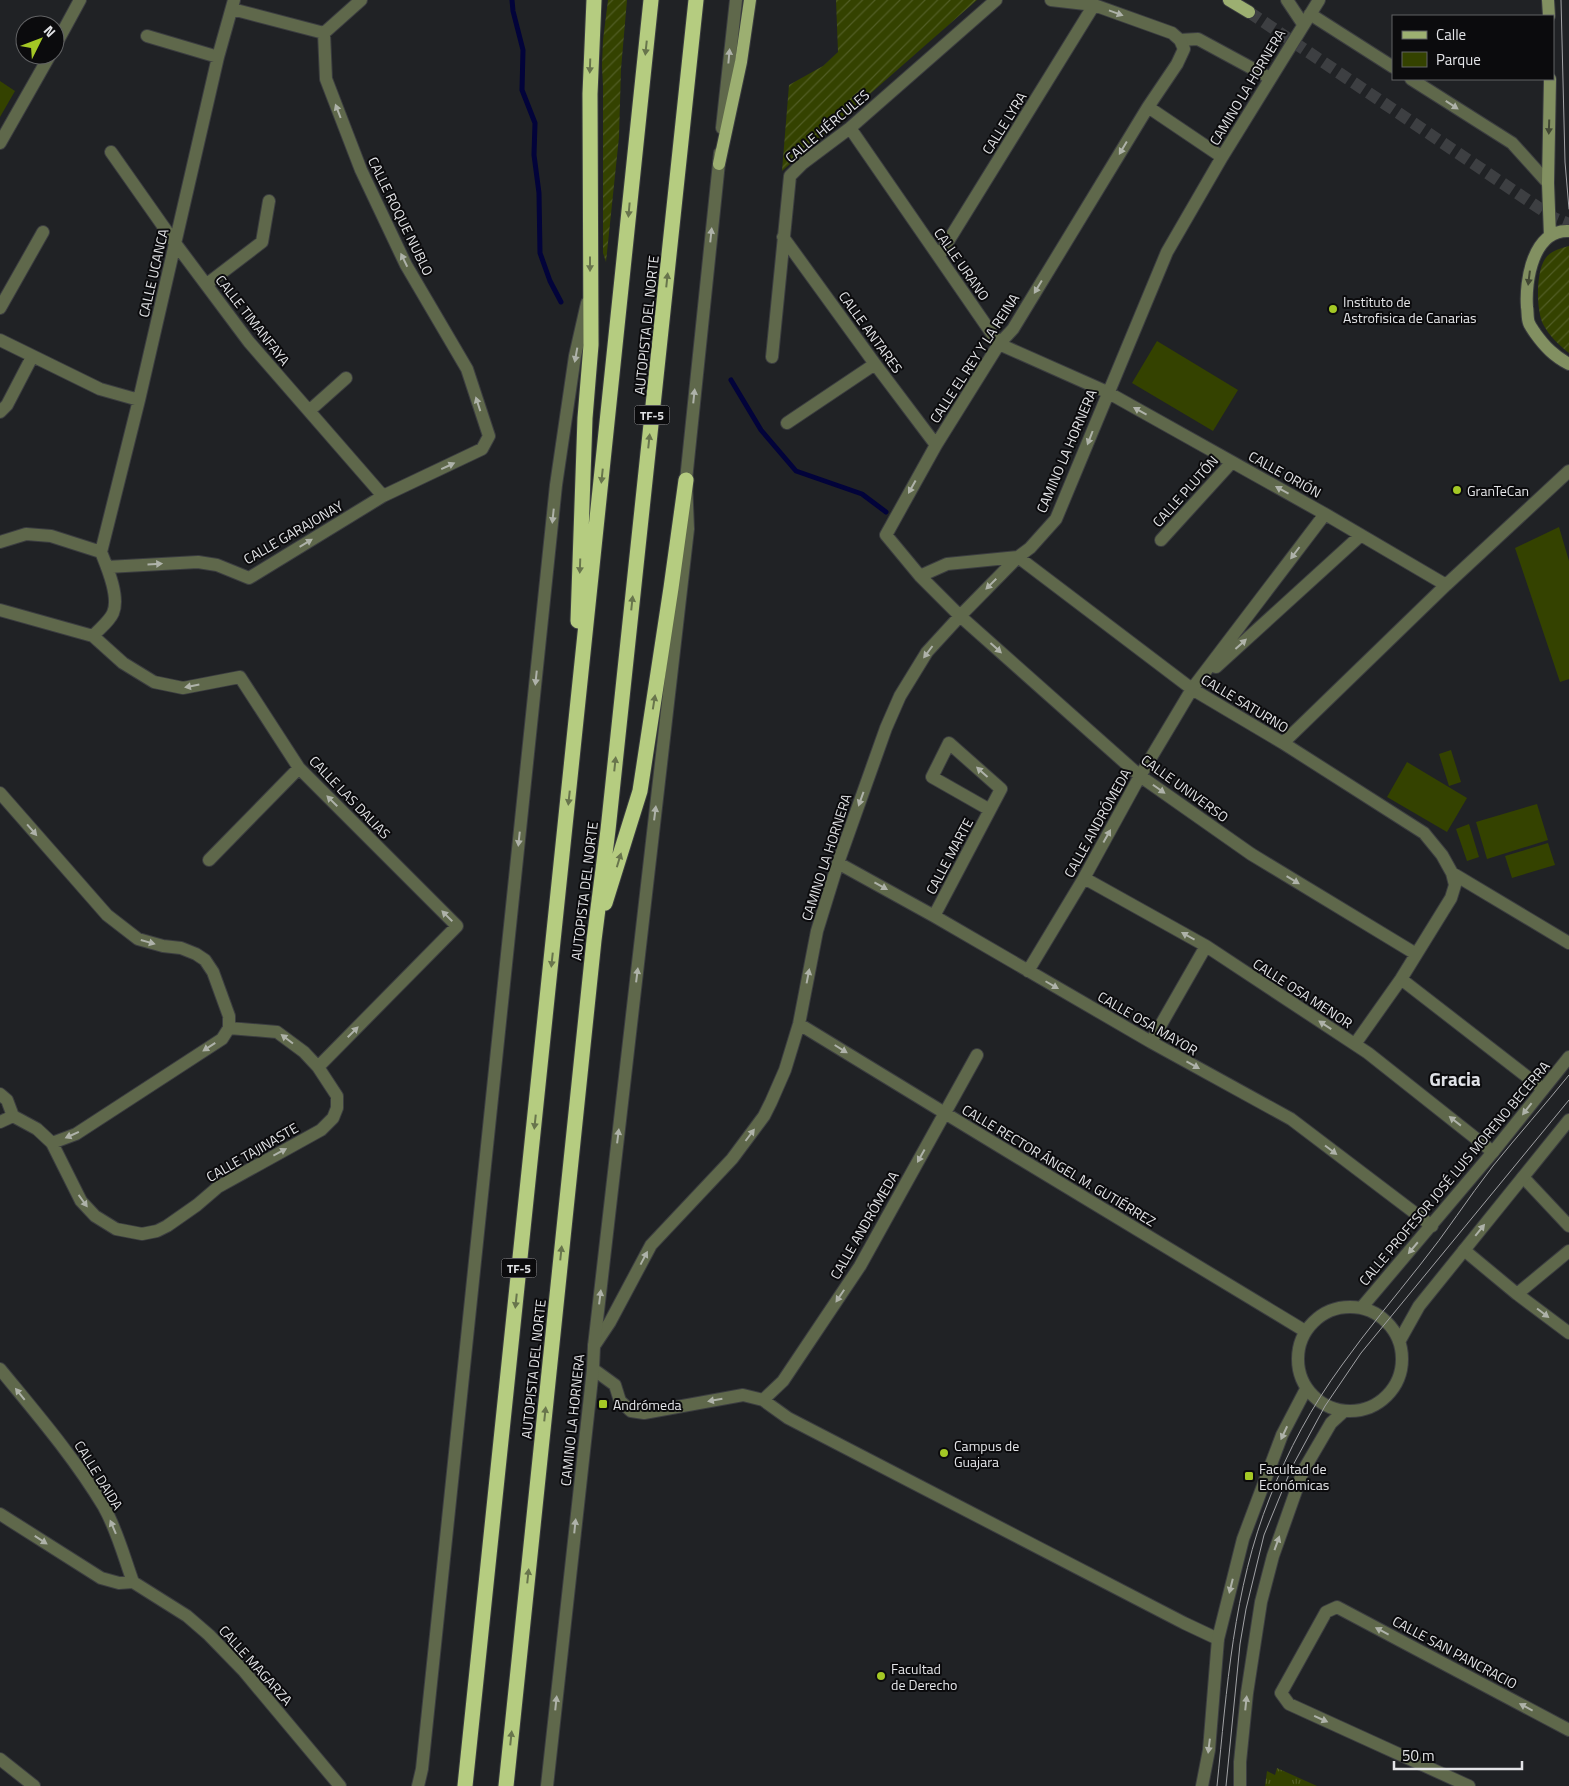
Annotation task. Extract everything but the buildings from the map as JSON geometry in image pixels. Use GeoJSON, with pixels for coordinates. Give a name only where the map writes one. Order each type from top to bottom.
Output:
{"type":"FeatureCollection","features":[{"type":"Feature","properties":{"kind":"highway"},"geometry":{"type":"LineString","coordinates":[[574,750],[585,418],[591,345],[590,94],[594,0]]}},
{"type":"Feature","properties":{"kind":"highway","name":"AUTOPISTA DEL NORTE"},"geometry":{"type":"LineString","coordinates":[[465,1786],[651,0]]}},
{"type":"Feature","properties":{"kind":"highway","name":"AUTOPISTA DEL NORTE"},"geometry":{"type":"LineString","coordinates":[[506,1786],[594,940],[608,830],[696,0]]}},
{"type":"Feature","properties":{"kind":"highway"},"geometry":{"type":"LineString","coordinates":[[594,940],[640,791],[686,480]]}},
{"type":"Feature","properties":{"kind":"main road"},"geometry":{"type":"LineString","coordinates":[[719,164],[741,62],[750,0]]}},
{"type":"Feature","properties":{"kind":"main road"},"geometry":{"type":"LineString","coordinates":[[1229,0],[1249,12]]}},
{"type":"Feature","properties":{"kind":"main road"},"geometry":{"type":"LineString","coordinates":[[1548,0],[1549,15]]}},
{"type":"Feature","properties":{"kind":"main road"},"geometry":{"type":"LineString","coordinates":[[1550,80],[1548,183],[1550,236]]}},
{"type":"Feature","properties":{"kind":"main road"},"geometry":{"type":"LineString","coordinates":[[1569,231],[1550,236],[1539,247],[1530,268],[1526,296],[1528,323],[1545,347],[1556,357],[1569,364]]}},
{"type":"Feature","properties":{"kind":"street"},"geometry":{"type":"LineString","coordinates":[[65,28],[80,0]]}},
{"type":"Feature","properties":{"kind":"street"},"geometry":{"type":"LineString","coordinates":[[233,4],[324,33],[361,0]]}},
{"type":"Feature","properties":{"kind":"street"},"geometry":{"type":"LineString","coordinates":[[594,1346],[688,529],[686,480],[736,0]]}},
{"type":"Feature","properties":{"kind":"street","name":"CALLE HÉRCULES"},"geometry":{"type":"LineString","coordinates":[[772,357],[790,176],[802,164],[850,128],[996,0]]}},
{"type":"Feature","properties":{"kind":"street"},"geometry":{"type":"LineString","coordinates":[[1052,0],[1094,5],[1172,33],[1180,40],[1198,39],[1270,78]]}},
{"type":"Feature","properties":{"kind":"street"},"geometry":{"type":"LineString","coordinates":[[1287,0],[1307,19],[1392,66]]}},
{"type":"Feature","properties":{"kind":"street","name":"CAMINO LA HORNERA"},"geometry":{"type":"LineString","coordinates":[[547,1786],[593,1370],[594,1346],[610,1322],[651,1245],[732,1159],[764,1116],[785,1070],[800,1024],[817,931],[838,863],[886,728],[900,696],[927,652],[1018,557],[1030,548],[1056,519],[1107,392],[1167,252],[1222,157],[1319,0]]}},
{"type":"Feature","properties":{"kind":"street","name":"CALLE UCANCA"},"geometry":{"type":"LineString","coordinates":[[101,552],[139,400],[218,57],[233,4]]}},
{"type":"Feature","properties":{"kind":"street","name":"CALLE LYRA"},"geometry":{"type":"LineString","coordinates":[[939,256],[1094,5]]}},
{"type":"Feature","properties":{"kind":"street","name":"CALLE ROQUE NUBLO"},"geometry":{"type":"LineString","coordinates":[[324,33],[326,79],[361,170],[406,265],[467,368],[489,436],[482,449]]}},
{"type":"Feature","properties":{"kind":"street"},"geometry":{"type":"LineString","coordinates":[[147,36],[218,57]]}},
{"type":"Feature","properties":{"kind":"street","name":"CALLE EL REY Y LA REINA"},"geometry":{"type":"LineString","coordinates":[[960,616],[920,576],[886,535],[936,445],[999,344],[1013,329],[1148,107],[1177,64],[1184,49],[1180,40]]}},
{"type":"Feature","properties":{"kind":"street"},"geometry":{"type":"LineString","coordinates":[[0,144],[44,65]]}},
{"type":"Feature","properties":{"kind":"street"},"geometry":{"type":"LineString","coordinates":[[1413,80],[1512,143],[1548,183]]}},
{"type":"Feature","properties":{"kind":"street"},"geometry":{"type":"LineString","coordinates":[[1148,107],[1222,157]]}},
{"type":"Feature","properties":{"kind":"street","name":"CALLE URANO"},"geometry":{"type":"LineString","coordinates":[[850,128],[999,344]]}},
{"type":"Feature","properties":{"kind":"street","name":"CALLE TIMANFAYA"},"geometry":{"type":"LineString","coordinates":[[111,152],[175,243],[249,342],[383,496]]}},
{"type":"Feature","properties":{"kind":"street"},"geometry":{"type":"LineString","coordinates":[[207,284],[262,242],[268,200]]}},
{"type":"Feature","properties":{"kind":"street"},"geometry":{"type":"LineString","coordinates":[[0,308],[42,232]]}},
{"type":"Feature","properties":{"kind":"street","name":"CALLE ANTARES"},"geometry":{"type":"LineString","coordinates":[[783,237],[936,445]]}},
{"type":"Feature","properties":{"kind":"street"},"geometry":{"type":"LineString","coordinates":[[418,1786],[422,1769],[556,485],[575,356],[590,290]]}},
{"type":"Feature","properties":{"kind":"street"},"geometry":{"type":"LineString","coordinates":[[0,340],[100,389],[139,400]]}},
{"type":"Feature","properties":{"kind":"street"},"geometry":{"type":"LineString","coordinates":[[999,344],[1107,392]]}},
{"type":"Feature","properties":{"kind":"street"},"geometry":{"type":"LineString","coordinates":[[0,412],[7,405],[32,357]]}},
{"type":"Feature","properties":{"kind":"street"},"geometry":{"type":"LineString","coordinates":[[787,423],[875,364]]}},
{"type":"Feature","properties":{"kind":"street"},"geometry":{"type":"LineString","coordinates":[[309,411],[346,378]]}},
{"type":"Feature","properties":{"kind":"street","name":"CALLE ORIÓN"},"geometry":{"type":"LineString","coordinates":[[1107,392],[1325,514],[1446,585]]}},
{"type":"Feature","properties":{"kind":"street","name":"CALLE GARAJONAY"},"geometry":{"type":"LineString","coordinates":[[106,566],[198,562],[217,565],[249,578],[383,496],[482,449]]}},
{"type":"Feature","properties":{"kind":"street","name":"CALLE PLUTÓN"},"geometry":{"type":"LineString","coordinates":[[1161,540],[1232,462]]}},
{"type":"Feature","properties":{"kind":"street"},"geometry":{"type":"LineString","coordinates":[[1283,743],[1446,585],[1569,471]]}},
{"type":"Feature","properties":{"kind":"street","name":"CALLE ANDRÓMEDA"},"geometry":{"type":"LineString","coordinates":[[1028,971],[1084,878],[1140,776],[1192,689],[1325,514]]}},
{"type":"Feature","properties":{"kind":"street"},"geometry":{"type":"LineString","coordinates":[[0,542],[26,534],[51,536],[101,552],[115,598],[113,612],[92,636]]}},
{"type":"Feature","properties":{"kind":"street","name":"CALLE ANDRÓMEDA"},"geometry":{"type":"LineString","coordinates":[[1192,689],[1361,535]]}},
{"type":"Feature","properties":{"kind":"street"},"geometry":{"type":"LineString","coordinates":[[920,576],[947,564],[1018,557]]}},
{"type":"Feature","properties":{"kind":"street","name":"CALLE SATURNO"},"geometry":{"type":"LineString","coordinates":[[1018,557],[1192,689],[1283,743],[1424,833],[1442,855],[1452,873]]}},
{"type":"Feature","properties":{"kind":"street","name":"CALLE LAS DALIAS"},"geometry":{"type":"LineString","coordinates":[[0,610],[92,636],[123,662],[154,682],[183,688],[240,677],[300,768],[457,926],[318,1067]]}},
{"type":"Feature","properties":{"kind":"street","name":"CALLE UNIVERSO"},"geometry":{"type":"LineString","coordinates":[[960,616],[1140,776],[1251,854],[1416,954]]}},
{"type":"Feature","properties":{"kind":"street","name":"CALLE MARTE"},"geometry":{"type":"LineString","coordinates":[[934,916],[990,810],[1001,789],[949,742],[932,777],[990,810]]}},
{"type":"Feature","properties":{"kind":"street"},"geometry":{"type":"LineString","coordinates":[[209,860],[300,768]]}},
{"type":"Feature","properties":{"kind":"street"},"geometry":{"type":"LineString","coordinates":[[0,793],[107,915],[138,939],[163,946],[181,948],[205,960],[213,972],[229,1016],[229,1028],[222,1039],[76,1134],[52,1143],[37,1129],[13,1116],[6,1100],[0,1094]]}},
{"type":"Feature","properties":{"kind":"street","name":"CALLE OSA MAYOR"},"geometry":{"type":"LineString","coordinates":[[838,863],[934,916],[1151,1042],[1291,1119],[1432,1226]]}},
{"type":"Feature","properties":{"kind":"street"},"geometry":{"type":"LineString","coordinates":[[1452,873],[1569,943]]}},
{"type":"Feature","properties":{"kind":"street"},"geometry":{"type":"LineString","coordinates":[[1355,1044],[1401,978],[1451,898],[1454,886],[1452,873]]}},
{"type":"Feature","properties":{"kind":"street","name":"CALLE OSA MENOR"},"geometry":{"type":"LineString","coordinates":[[1084,878],[1206,946],[1355,1044],[1493,1152]]}},
{"type":"Feature","properties":{"kind":"street"},"geometry":{"type":"LineString","coordinates":[[1151,1042],[1206,946]]}},
{"type":"Feature","properties":{"kind":"street"},"geometry":{"type":"LineString","coordinates":[[1401,978],[1543,1089]]}},
{"type":"Feature","properties":{"kind":"street","name":"CALLE RECTOR ÁNGEL M. GUTIÉRREZ"},"geometry":{"type":"LineString","coordinates":[[800,1024],[1305,1330]]}},
{"type":"Feature","properties":{"kind":"street","name":"CALLE TAJINASTE"},"geometry":{"type":"LineString","coordinates":[[52,1143],[81,1201],[94,1216],[116,1229],[142,1234],[157,1231],[197,1205],[218,1187],[321,1130],[334,1118],[337,1108],[336,1096],[318,1067],[304,1052],[277,1032],[229,1028]]}},
{"type":"Feature","properties":{"kind":"street","name":"CALLE ANDRÓMEDA"},"geometry":{"type":"LineString","coordinates":[[763,1400],[783,1381],[860,1266],[977,1055]]}},
{"type":"Feature","properties":{"kind":"street","name":"CALLE PROFESOR JOSÉ LUIS MORENO BECERRA"},"geometry":{"type":"LineString","coordinates":[[1362,1307],[1432,1226],[1569,1057]]}},
{"type":"Feature","properties":{"kind":"street"},"geometry":{"type":"LineString","coordinates":[[0,1122],[13,1116]]}},
{"type":"Feature","properties":{"kind":"street"},"geometry":{"type":"LineString","coordinates":[[1400,1340],[1419,1306],[1569,1120]]}},
{"type":"Feature","properties":{"kind":"street"},"geometry":{"type":"LineString","coordinates":[[1523,1177],[1569,1226]]}},
{"type":"Feature","properties":{"kind":"street"},"geometry":{"type":"LineString","coordinates":[[1464,1250],[1517,1294],[1569,1333]]}},
{"type":"Feature","properties":{"kind":"street"},"geometry":{"type":"LineString","coordinates":[[1517,1294],[1569,1251]]}},
{"type":"Feature","properties":{"kind":"street"},"geometry":{"type":"LineString","coordinates":[[1339,1307],[1362,1307],[1387,1322],[1400,1340],[1403,1366],[1395,1388],[1380,1403],[1363,1411],[1343,1412],[1326,1406],[1314,1398],[1306,1389],[1297,1367],[1298,1349],[1305,1330],[1319,1316],[1339,1307]]}},
{"type":"Feature","properties":{"kind":"street","name":"CALLE DAIDA"},"geometry":{"type":"LineString","coordinates":[[0,1369],[62,1446],[105,1508],[133,1582]]}},
{"type":"Feature","properties":{"kind":"street"},"geometry":{"type":"LineString","coordinates":[[593,1370],[615,1385],[620,1401],[631,1411],[644,1413],[743,1395],[763,1400],[788,1418],[1218,1639]]}},
{"type":"Feature","properties":{"kind":"street"},"geometry":{"type":"LineString","coordinates":[[1202,1786],[1209,1750],[1218,1639],[1243,1539],[1282,1435],[1306,1389]]}},
{"type":"Feature","properties":{"kind":"street"},"geometry":{"type":"LineString","coordinates":[[1240,1786],[1240,1762],[1247,1693],[1261,1602],[1272,1556],[1302,1472],[1331,1423],[1343,1412]]}},
{"type":"Feature","properties":{"kind":"street"},"geometry":{"type":"LineString","coordinates":[[0,1514],[101,1578],[119,1583],[133,1582]]}},
{"type":"Feature","properties":{"kind":"street","name":"CALLE MAGARZA"},"geometry":{"type":"LineString","coordinates":[[133,1582],[187,1616],[209,1635],[243,1670],[340,1786]]}},
{"type":"Feature","properties":{"kind":"street","name":"CALLE SAN PANCRACIO"},"geometry":{"type":"LineString","coordinates":[[1469,1786],[1289,1704],[1281,1693],[1326,1612],[1338,1607],[1569,1730]]}},
{"type":"Feature","properties":{"kind":"street"},"geometry":{"type":"LineString","coordinates":[[0,1759],[31,1785]]}},
{"type":"Feature","properties":{"kind":"green space"},"geometry":{"type":"Polygon","coordinates":[[[608,0],[627,0],[621,69],[619,137],[606,262],[603,253],[602,66],[608,0]]]}},
{"type":"Feature","properties":{"kind":"green space"},"geometry":{"type":"Polygon","coordinates":[[[836,0],[977,0],[782,171],[789,85],[823,66],[838,52],[836,0]]]}},
{"type":"Feature","properties":{"kind":"green space"},"geometry":{"type":"Polygon","coordinates":[[[0,81],[15,91],[0,117],[0,81]]]}},
{"type":"Feature","properties":{"kind":"green space"},"geometry":{"type":"Polygon","coordinates":[[[1569,246],[1569,353],[1555,340],[1543,324],[1539,310],[1538,291],[1542,265],[1547,256],[1569,246]]]}},
{"type":"Feature","properties":{"kind":"green space"},"geometry":{"type":"Polygon","coordinates":[[[1157,341],[1238,390],[1213,431],[1132,383],[1157,341]]]}},
{"type":"Feature","properties":{"kind":"green space"},"geometry":{"type":"Polygon","coordinates":[[[1559,527],[1569,561],[1569,679],[1560,682],[1515,548],[1559,527]]]}},
{"type":"Feature","properties":{"kind":"green space"},"geometry":{"type":"Polygon","coordinates":[[[1451,750],[1461,782],[1449,786],[1439,754],[1451,750]]]}},
{"type":"Feature","properties":{"kind":"green space"},"geometry":{"type":"Polygon","coordinates":[[[1407,762],[1467,798],[1447,832],[1387,797],[1407,762]]]}},
{"type":"Feature","properties":{"kind":"green space"},"geometry":{"type":"Polygon","coordinates":[[[1537,804],[1548,840],[1487,859],[1476,822],[1537,804]]]}},
{"type":"Feature","properties":{"kind":"green space"},"geometry":{"type":"Polygon","coordinates":[[[1469,824],[1479,857],[1467,861],[1456,829],[1469,824]]]}},
{"type":"Feature","properties":{"kind":"green space"},"geometry":{"type":"Polygon","coordinates":[[[1548,843],[1555,865],[1512,878],[1505,856],[1548,843]]]}},
{"type":"Feature","properties":{"kind":"green space"},"geometry":{"type":"Polygon","coordinates":[[[1277,1768],[1317,1786],[1265,1786],[1267,1771],[1275,1775],[1277,1768]]]}},
{"type":"Feature","properties":{"kind":"waterway"},"geometry":{"type":"LineString","coordinates":[[512,0],[523,50],[522,90],[535,123],[534,155],[539,193],[540,253],[550,281],[561,302]]}},
{"type":"Feature","properties":{"kind":"waterway"},"geometry":{"type":"LineString","coordinates":[[731,380],[761,430],[796,471],[862,494],[886,512]]}},
{"type":"Feature","properties":{"kind":"tunnel"},"geometry":{"type":"LineString","coordinates":[[1249,12],[1554,218],[1569,224]]}},
{"type":"Feature","properties":{"kind":"tram line"},"geometry":{"type":"LineString","coordinates":[[1561,0],[1565,162],[1569,209]]}},
{"type":"Feature","properties":{"kind":"tram line"},"geometry":{"type":"LineString","coordinates":[[1217,1786],[1233,1640],[1248,1567],[1270,1497],[1293,1445],[1311,1412],[1351,1352],[1430,1253],[1493,1166],[1569,1075]]}},
{"type":"Feature","properties":{"kind":"tram line"},"geometry":{"type":"LineString","coordinates":[[1226,1786],[1240,1644],[1246,1609],[1264,1535],[1292,1467],[1325,1406],[1361,1353],[1569,1100]]}},
{"type":"Feature","properties":{"kind":"place","name":"Instituto de Astrofisica de Canarias"},"geometry":{"type":"Point","coordinates":[1333,309]}},
{"type":"Feature","properties":{"kind":"place","name":"GranTeCan"},"geometry":{"type":"Point","coordinates":[1457,490]}},
{"type":"Feature","properties":{"kind":"place","name":"Andrómeda"},"geometry":{"type":"Point","coordinates":[603,1404]}},
{"type":"Feature","properties":{"kind":"place","name":"Campus de Guajara"},"geometry":{"type":"Point","coordinates":[944,1453]}},
{"type":"Feature","properties":{"kind":"place","name":"Facultad de Económicas"},"geometry":{"type":"Point","coordinates":[1249,1476]}},
{"type":"Feature","properties":{"kind":"place","name":"Facultad de Derecho"},"geometry":{"type":"Point","coordinates":[881,1676]}},
{"type":"Feature","properties":{"kind":"district","name":"Gracia"},"geometry":{"type":"Point","coordinates":[1455,1078]}}]}
